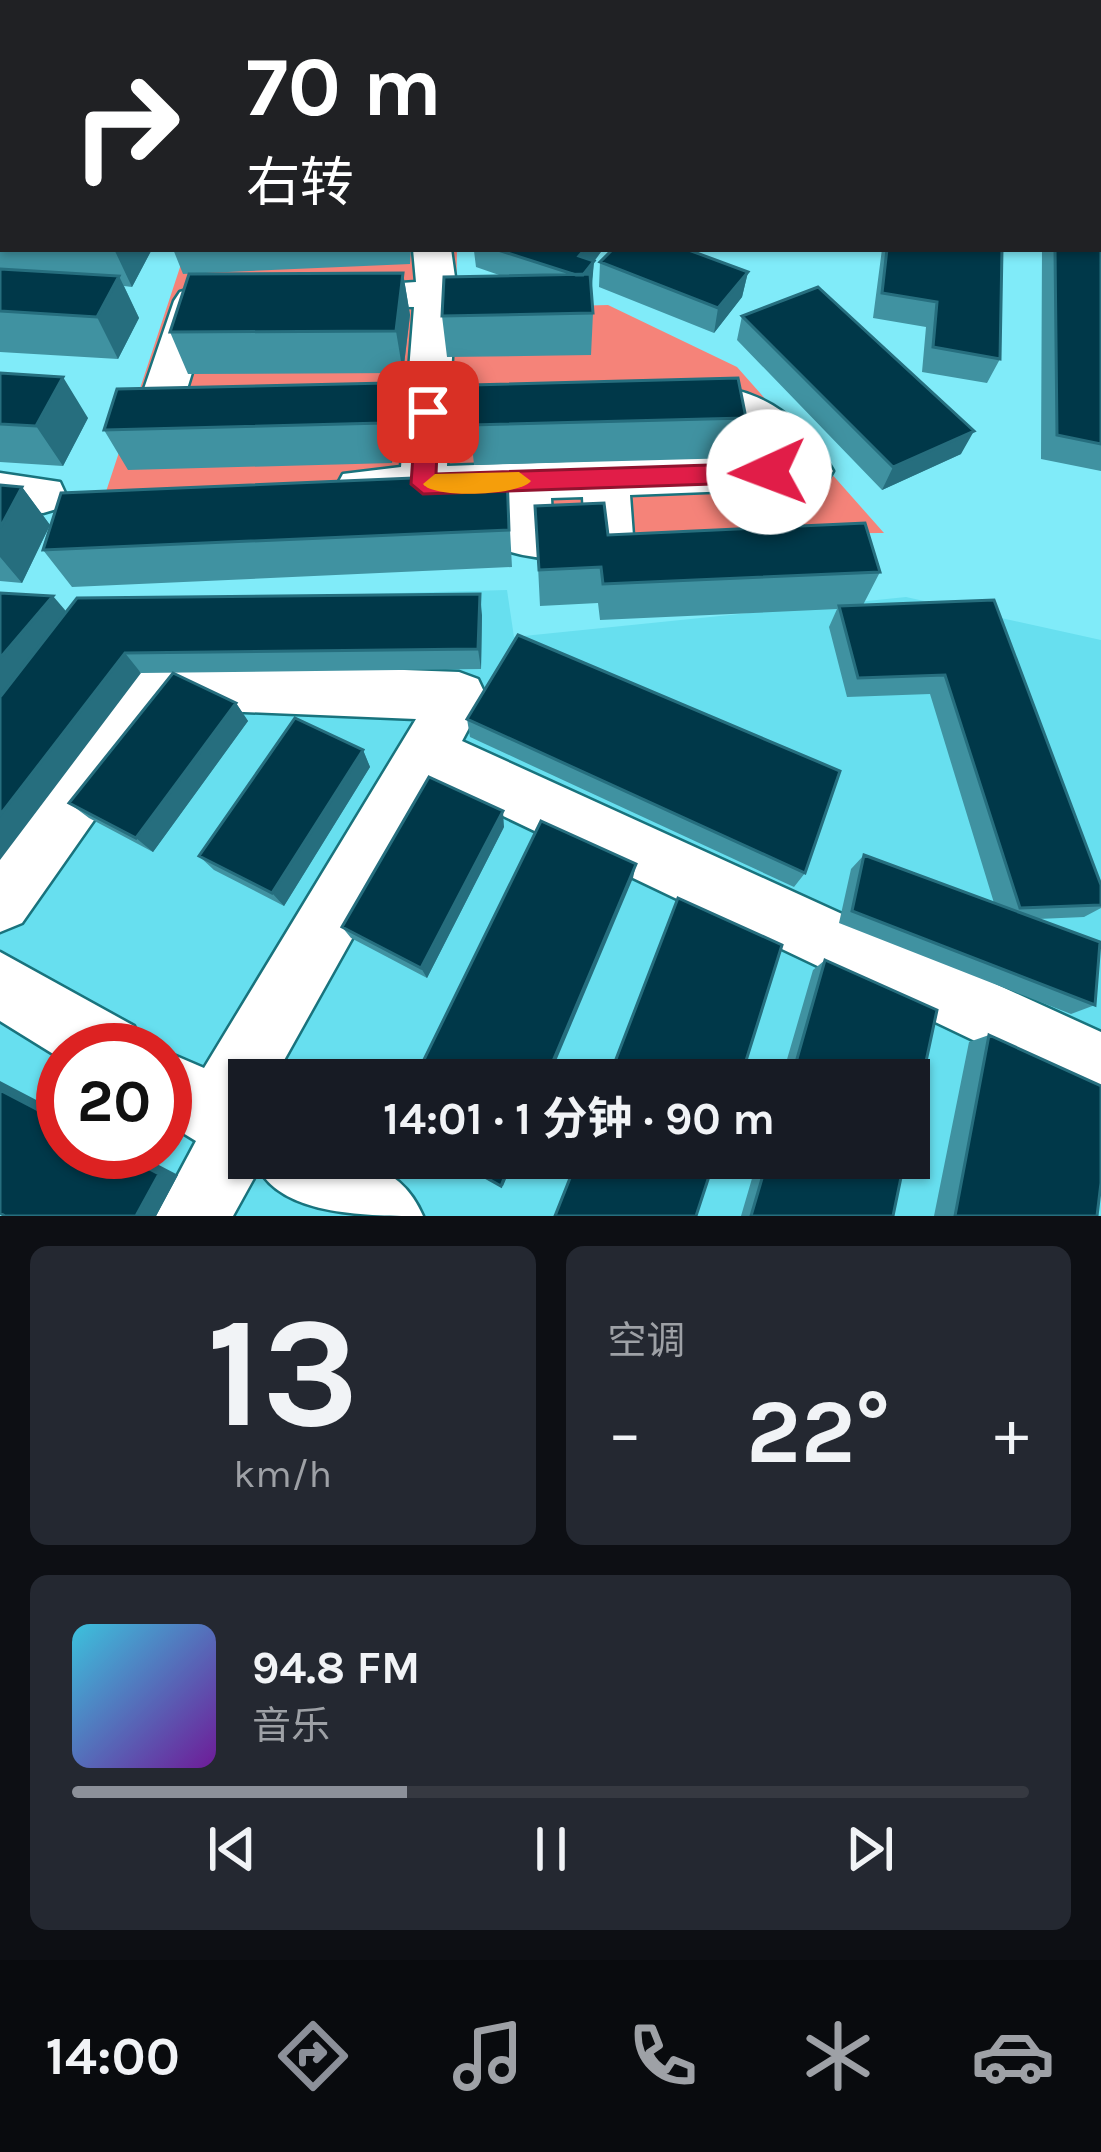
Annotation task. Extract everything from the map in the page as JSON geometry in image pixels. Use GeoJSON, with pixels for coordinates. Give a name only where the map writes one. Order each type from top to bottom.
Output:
{"type":"FeatureCollection","features":[{"type":"Feature","properties":{"kind":"lane"},"geometry":{"type":"LineString","coordinates":[[304,298],[434,271],[423,484]]}},
{"type":"Feature","properties":{"kind":"lane"},"geometry":{"type":"LineString","coordinates":[[224,417],[156,418],[194,301],[260,299]]}},
{"type":"Feature","properties":{"kind":"lane"},"geometry":{"type":"LineString","coordinates":[[310,488],[810,471],[767,414],[737,402],[642,405]]}},
{"type":"Feature","properties":{"kind":"lane"},"geometry":{"type":"LineString","coordinates":[[292,415],[595,407]]}},
{"type":"Feature","properties":{"kind":"lane"},"geometry":{"type":"LineString","coordinates":[[604,478],[609,559],[656,557]]}},
{"type":"Feature","properties":{"kind":"lane"},"geometry":{"type":"LineString","coordinates":[[526,481],[528,538],[609,536]]}},
{"type":"Feature","properties":{"kind":"lane"},"geometry":{"type":"LineString","coordinates":[[0,901],[158,685],[459,696],[265,1059]]}},
{"type":"Feature","properties":{"kind":"lane"},"geometry":{"type":"LineString","coordinates":[[426,752],[1101,1067]]}},
{"type":"Feature","properties":{"kind":"lane"},"geometry":{"type":"LineString","coordinates":[[0,984],[65,1023]]}},
{"type":"Feature","properties":{"kind":"lane"},"geometry":{"type":"LineString","coordinates":[[193,1216],[228,1133]]}},
{"type":"Feature","properties":{"kind":"lane"},"geometry":{"type":"LineString","coordinates":[[325,1179],[386,1216]]}},
{"type":"Feature","properties":{"kind":"shaded area"},"geometry":{"type":"Polygon","coordinates":[[[185,252],[457,252],[456,309],[608,305],[737,367],[884,533],[460,535],[97,519],[185,252]]]}},
{"type":"Feature","properties":{"kind":"shaded area"},"geometry":{"type":"Polygon","coordinates":[[[507,590],[514,637],[906,597],[1101,640],[1101,1216],[0,1216],[0,726],[105,601],[507,590]]]}},
{"type":"Feature","properties":{"kind":"building"},"geometry":{"type":"Polygon","coordinates":[[[504,252],[582,252],[579,256],[594,261],[583,275],[504,252]]]}},
{"type":"Feature","properties":{"kind":"building"},"geometry":{"type":"Polygon","coordinates":[[[610,252],[694,252],[748,272],[718,308],[600,262],[610,252]]]}},
{"type":"Feature","properties":{"kind":"building"},"geometry":{"type":"Polygon","coordinates":[[[887,252],[1002,252],[1000,359],[933,347],[937,302],[882,293],[887,252]]]}},
{"type":"Feature","properties":{"kind":"building"},"geometry":{"type":"Polygon","coordinates":[[[1055,252],[1101,252],[1101,444],[1057,435],[1055,252]]]}},
{"type":"Feature","properties":{"kind":"building"},"geometry":{"type":"Polygon","coordinates":[[[0,269],[119,276],[97,317],[0,311],[0,269]]]}},
{"type":"Feature","properties":{"kind":"building"},"geometry":{"type":"Polygon","coordinates":[[[403,273],[396,331],[170,332],[189,274],[403,273]]]}},
{"type":"Feature","properties":{"kind":"building"},"geometry":{"type":"Polygon","coordinates":[[[590,274],[593,313],[442,316],[444,277],[590,274]]]}},
{"type":"Feature","properties":{"kind":"building"},"geometry":{"type":"Polygon","coordinates":[[[818,287],[974,431],[893,467],[742,316],[818,287]]]}},
{"type":"Feature","properties":{"kind":"building"},"geometry":{"type":"Polygon","coordinates":[[[0,373],[63,377],[36,426],[0,424],[0,373]]]}},
{"type":"Feature","properties":{"kind":"building"},"geometry":{"type":"Polygon","coordinates":[[[738,378],[746,418],[470,425],[471,385],[738,378]]]}},
{"type":"Feature","properties":{"kind":"building"},"geometry":{"type":"Polygon","coordinates":[[[387,383],[383,423],[104,430],[117,389],[387,383]]]}},
{"type":"Feature","properties":{"kind":"building"},"geometry":{"type":"Polygon","coordinates":[[[507,474],[509,530],[43,550],[61,493],[507,474]]]}},
{"type":"Feature","properties":{"kind":"building"},"geometry":{"type":"Polygon","coordinates":[[[0,485],[22,487],[0,528],[0,485]]]}},
{"type":"Feature","properties":{"kind":"building"},"geometry":{"type":"Polygon","coordinates":[[[604,503],[608,535],[865,523],[880,572],[603,584],[601,567],[539,570],[535,506],[604,503]]]}},
{"type":"Feature","properties":{"kind":"building"},"geometry":{"type":"Polygon","coordinates":[[[0,593],[53,596],[0,658],[0,593]]]}},
{"type":"Feature","properties":{"kind":"building"},"geometry":{"type":"Polygon","coordinates":[[[480,594],[478,649],[125,653],[0,815],[0,697],[77,598],[480,594]]]}},
{"type":"Feature","properties":{"kind":"building"},"geometry":{"type":"Polygon","coordinates":[[[994,600],[1101,885],[1101,905],[1020,908],[945,675],[858,678],[839,606],[994,600]]]}},
{"type":"Feature","properties":{"kind":"building"},"geometry":{"type":"Polygon","coordinates":[[[518,635],[840,771],[805,873],[467,719],[518,635]]]}},
{"type":"Feature","properties":{"kind":"building"},"geometry":{"type":"Polygon","coordinates":[[[173,673],[236,703],[136,838],[69,803],[173,673]]]}},
{"type":"Feature","properties":{"kind":"building"},"geometry":{"type":"Polygon","coordinates":[[[295,718],[363,750],[272,893],[199,856],[295,718]]]}},
{"type":"Feature","properties":{"kind":"building"},"geometry":{"type":"Polygon","coordinates":[[[429,777],[503,811],[421,968],[342,927],[429,777]]]}},
{"type":"Feature","properties":{"kind":"building"},"geometry":{"type":"Polygon","coordinates":[[[541,821],[636,864],[554,1059],[424,1059],[541,821]]]}},
{"type":"Feature","properties":{"kind":"building"},"geometry":{"type":"Polygon","coordinates":[[[864,855],[1100,942],[1095,1005],[852,911],[864,855]]]}},
{"type":"Feature","properties":{"kind":"building"},"geometry":{"type":"Polygon","coordinates":[[[678,898],[782,945],[747,1059],[616,1059],[678,898]]]}},
{"type":"Feature","properties":{"kind":"building"},"geometry":{"type":"Polygon","coordinates":[[[825,960],[937,1010],[927,1059],[797,1059],[825,960]]]}},
{"type":"Feature","properties":{"kind":"building"},"geometry":{"type":"Polygon","coordinates":[[[989,1035],[1101,1086],[1097,1216],[955,1216],[989,1035]]]}},
{"type":"Feature","properties":{"kind":"building"},"geometry":{"type":"Polygon","coordinates":[[[0,1090],[36,1109],[36,1179],[156,1179],[136,1216],[0,1213],[0,1090]]]}},
{"type":"Feature","properties":{"kind":"building"},"geometry":{"type":"Polygon","coordinates":[[[570,1179],[708,1179],[696,1216],[555,1216],[570,1179]]]}},
{"type":"Feature","properties":{"kind":"building"},"geometry":{"type":"Polygon","coordinates":[[[762,1179],[901,1179],[893,1216],[751,1216],[762,1179]]]}},
{"type":"Feature","properties":{"kind":"slow traffic"},"geometry":{"type":"LineString","coordinates":[[435,484],[519,481]]}},
{"type":"Feature","properties":{"kind":"route"},"geometry":{"type":"LineString","coordinates":[[428,412],[423,484],[769,472]]}}]}
